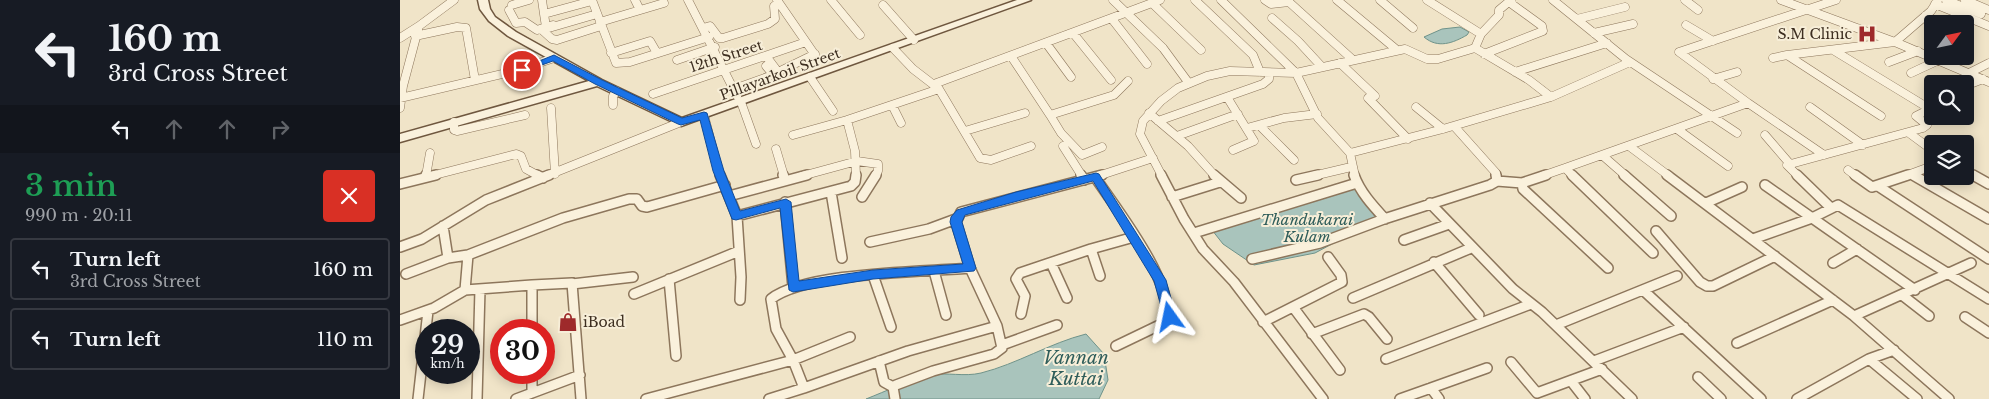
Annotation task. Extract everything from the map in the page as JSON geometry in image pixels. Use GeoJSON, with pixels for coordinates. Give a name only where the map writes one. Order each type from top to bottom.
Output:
{"type":"FeatureCollection","features":[{"type":"Feature","properties":{"kind":"street"},"geometry":{"type":"LineString","coordinates":[[400,38],[404,33],[419,26],[454,0]]}},
{"type":"Feature","properties":{"kind":"street"},"geometry":{"type":"LineString","coordinates":[[483,0],[485,9],[492,19],[512,34],[598,82],[681,122]]}},
{"type":"Feature","properties":{"kind":"street"},"geometry":{"type":"LineString","coordinates":[[529,0],[514,3],[516,23],[525,22],[537,30],[587,14],[598,18]]}},
{"type":"Feature","properties":{"kind":"street"},"geometry":{"type":"LineString","coordinates":[[542,0],[546,27]]}},
{"type":"Feature","properties":{"kind":"street"},"geometry":{"type":"LineString","coordinates":[[635,0],[640,10]]}},
{"type":"Feature","properties":{"kind":"street"},"geometry":{"type":"LineString","coordinates":[[688,0],[715,47],[723,70],[738,94]]}},
{"type":"Feature","properties":{"kind":"street"},"geometry":{"type":"LineString","coordinates":[[832,0],[860,35]]}},
{"type":"Feature","properties":{"kind":"street"},"geometry":{"type":"LineString","coordinates":[[1113,0],[1167,52],[1178,65],[1188,82]]}},
{"type":"Feature","properties":{"kind":"street"},"geometry":{"type":"LineString","coordinates":[[798,134],[892,105],[1011,56],[1160,0]]}},
{"type":"Feature","properties":{"kind":"street"},"geometry":{"type":"LineString","coordinates":[[1158,121],[1264,84],[1269,79],[1252,54],[1195,0]]}},
{"type":"Feature","properties":{"kind":"street"},"geometry":{"type":"LineString","coordinates":[[1221,0],[1296,73],[1317,114],[1350,153],[1351,167],[1357,183],[1370,204],[1385,219]]}},
{"type":"Feature","properties":{"kind":"street"},"geometry":{"type":"LineString","coordinates":[[1266,0],[1272,4],[1290,2],[1352,59]]}},
{"type":"Feature","properties":{"kind":"street"},"geometry":{"type":"LineString","coordinates":[[1337,0],[1397,50]]}},
{"type":"Feature","properties":{"kind":"street"},"geometry":{"type":"LineString","coordinates":[[1380,0],[1413,28]]}},
{"type":"Feature","properties":{"kind":"street"},"geometry":{"type":"LineString","coordinates":[[1427,0],[1480,34]]}},
{"type":"Feature","properties":{"kind":"street"},"geometry":{"type":"LineString","coordinates":[[1553,0],[1630,62],[1737,133]]}},
{"type":"Feature","properties":{"kind":"street"},"geometry":{"type":"LineString","coordinates":[[1685,0],[1698,10]]}},
{"type":"Feature","properties":{"kind":"street"},"geometry":{"type":"LineString","coordinates":[[1781,0],[1924,54]]}},
{"type":"Feature","properties":{"kind":"street"},"geometry":{"type":"LineString","coordinates":[[1824,155],[1713,79],[1679,52],[1836,0]]}},
{"type":"Feature","properties":{"kind":"street"},"geometry":{"type":"LineString","coordinates":[[1946,0],[1980,14]]}},
{"type":"Feature","properties":{"kind":"street"},"geometry":{"type":"LineString","coordinates":[[1965,0],[1989,10]]}},
{"type":"Feature","properties":{"kind":"street"},"geometry":{"type":"LineString","coordinates":[[544,14],[592,1],[614,61],[619,63],[630,62],[709,37]]}},
{"type":"Feature","properties":{"kind":"street"},"geometry":{"type":"LineString","coordinates":[[704,28],[710,26],[719,38],[723,38],[768,24],[775,19],[774,6],[778,1],[815,55],[778,72],[762,59]]}},
{"type":"Feature","properties":{"kind":"street","name":"Pillayarkoil Street"},"geometry":{"type":"LineString","coordinates":[[681,122],[704,115],[738,94],[810,78],[1018,1]]}},
{"type":"Feature","properties":{"kind":"street"},"geometry":{"type":"LineString","coordinates":[[1475,48],[1480,34],[1510,1],[1542,26],[1543,30],[1484,54]]}},
{"type":"Feature","properties":{"kind":"street"},"geometry":{"type":"LineString","coordinates":[[583,2],[587,14]]}},
{"type":"Feature","properties":{"kind":"street"},"geometry":{"type":"LineString","coordinates":[[1152,2],[1201,50]]}},
{"type":"Feature","properties":{"kind":"street"},"geometry":{"type":"LineString","coordinates":[[1926,15],[1937,2],[1989,26]]}},
{"type":"Feature","properties":{"kind":"street"},"geometry":{"type":"LineString","coordinates":[[598,18],[557,40],[552,39],[542,30],[598,18],[640,10],[664,3]]}},
{"type":"Feature","properties":{"kind":"street"},"geometry":{"type":"LineString","coordinates":[[883,5],[914,40]]}},
{"type":"Feature","properties":{"kind":"street"},"geometry":{"type":"LineString","coordinates":[[1577,19],[1625,7]]}},
{"type":"Feature","properties":{"kind":"street"},"geometry":{"type":"LineString","coordinates":[[1773,58],[1895,42],[1924,17]]}},
{"type":"Feature","properties":{"kind":"street"},"geometry":{"type":"LineString","coordinates":[[1272,18],[1322,67]]}},
{"type":"Feature","properties":{"kind":"street"},"geometry":{"type":"LineString","coordinates":[[1112,19],[1147,64]]}},
{"type":"Feature","properties":{"kind":"street"},"geometry":{"type":"LineString","coordinates":[[1594,33],[1632,24]]}},
{"type":"Feature","properties":{"kind":"street"},"geometry":{"type":"LineString","coordinates":[[1686,25],[1713,41]]}},
{"type":"Feature","properties":{"kind":"street"},"geometry":{"type":"LineString","coordinates":[[400,108],[402,86],[419,26]]}},
{"type":"Feature","properties":{"kind":"street"},"geometry":{"type":"LineString","coordinates":[[416,36],[457,27],[466,28],[475,80]]}},
{"type":"Feature","properties":{"kind":"street"},"geometry":{"type":"LineString","coordinates":[[1073,33],[1112,80]]}},
{"type":"Feature","properties":{"kind":"street"},"geometry":{"type":"LineString","coordinates":[[611,53],[650,41],[657,53]]}},
{"type":"Feature","properties":{"kind":"street","name":"12th Street"},"geometry":{"type":"LineString","coordinates":[[653,94],[762,59],[806,42]]}},
{"type":"Feature","properties":{"kind":"street"},"geometry":{"type":"LineString","coordinates":[[1046,43],[1071,77]]}},
{"type":"Feature","properties":{"kind":"street"},"geometry":{"type":"LineString","coordinates":[[1514,72],[1606,43]]}},
{"type":"Feature","properties":{"kind":"street"},"geometry":{"type":"LineString","coordinates":[[677,60],[715,47]]}},
{"type":"Feature","properties":{"kind":"street"},"geometry":{"type":"LineString","coordinates":[[893,48],[912,69],[937,87],[980,158],[990,160],[1031,146]]}},
{"type":"Feature","properties":{"kind":"street"},"geometry":{"type":"LineString","coordinates":[[1323,399],[1234,282],[1203,249],[1184,219],[1140,134],[1140,128],[1149,113],[1169,93],[1188,82],[1230,72],[1296,73],[1352,59],[1409,49],[1432,60],[1475,48],[1529,80],[1551,97]]}},
{"type":"Feature","properties":{"kind":"street"},"geometry":{"type":"LineString","coordinates":[[1790,164],[1908,133],[1927,126],[1916,116],[1930,110],[1833,50]]}},
{"type":"Feature","properties":{"kind":"street"},"geometry":{"type":"LineString","coordinates":[[1890,62],[1918,51]]}},
{"type":"Feature","properties":{"kind":"street"},"geometry":{"type":"LineString","coordinates":[[1011,56],[1061,133],[1082,155],[1102,147]]}},
{"type":"Feature","properties":{"kind":"street"},"geometry":{"type":"LineString","coordinates":[[1788,56],[1881,116]]}},
{"type":"Feature","properties":{"kind":"street"},"geometry":{"type":"LineString","coordinates":[[401,98],[528,68],[554,58]]}},
{"type":"Feature","properties":{"kind":"street"},"geometry":{"type":"LineString","coordinates":[[738,94],[770,76],[771,72],[762,59]]}},
{"type":"Feature","properties":{"kind":"street"},"geometry":{"type":"LineString","coordinates":[[756,144],[732,74],[762,59]]}},
{"type":"Feature","properties":{"kind":"street"},"geometry":{"type":"LineString","coordinates":[[1350,153],[1408,139],[1551,97],[1630,62]]}},
{"type":"Feature","properties":{"kind":"street"},"geometry":{"type":"LineString","coordinates":[[1340,63],[1408,139]]}},
{"type":"Feature","properties":{"kind":"street"},"geometry":{"type":"LineString","coordinates":[[1969,73],[1989,63]]}},
{"type":"Feature","properties":{"kind":"street"},"geometry":{"type":"LineString","coordinates":[[1911,73],[1928,65]]}},
{"type":"Feature","properties":{"kind":"street"},"geometry":{"type":"LineString","coordinates":[[1951,65],[1983,81],[1989,87]]}},
{"type":"Feature","properties":{"kind":"street"},"geometry":{"type":"LineString","coordinates":[[1713,79],[1737,72]]}},
{"type":"Feature","properties":{"kind":"street"},"geometry":{"type":"LineString","coordinates":[[810,78],[833,111]]}},
{"type":"Feature","properties":{"kind":"street"},"geometry":{"type":"LineString","coordinates":[[1050,116],[1114,95],[1128,81]]}},
{"type":"Feature","properties":{"kind":"street"},"geometry":{"type":"LineString","coordinates":[[400,138],[598,82]]}},
{"type":"Feature","properties":{"kind":"street"},"geometry":{"type":"LineString","coordinates":[[613,105],[613,96],[617,91]]}},
{"type":"Feature","properties":{"kind":"street"},"geometry":{"type":"LineString","coordinates":[[1227,97],[1254,141],[1233,150]]}},
{"type":"Feature","properties":{"kind":"street"},"geometry":{"type":"LineString","coordinates":[[1252,259],[1286,254],[1321,244],[1385,219],[1490,185],[1497,181],[1522,183],[1748,103]]}},
{"type":"Feature","properties":{"kind":"street"},"geometry":{"type":"LineString","coordinates":[[892,105],[902,123]]}},
{"type":"Feature","properties":{"kind":"street"},"geometry":{"type":"LineString","coordinates":[[1416,107],[1442,129]]}},
{"type":"Feature","properties":{"kind":"street"},"geometry":{"type":"LineString","coordinates":[[1810,107],[1863,145]]}},
{"type":"Feature","properties":{"kind":"street"},"geometry":{"type":"LineString","coordinates":[[551,108],[555,174]]}},
{"type":"Feature","properties":{"kind":"street"},"geometry":{"type":"LineString","coordinates":[[965,131],[1024,113]]}},
{"type":"Feature","properties":{"kind":"street"},"geometry":{"type":"LineString","coordinates":[[1149,113],[1188,146],[1220,182],[1241,198]]}},
{"type":"Feature","properties":{"kind":"street"},"geometry":{"type":"LineString","coordinates":[[1177,136],[1238,114]]}},
{"type":"Feature","properties":{"kind":"street"},"geometry":{"type":"LineString","coordinates":[[1247,128],[1284,118],[1317,114]]}},
{"type":"Feature","properties":{"kind":"street"},"geometry":{"type":"LineString","coordinates":[[454,122],[454,130],[457,132],[525,115]]}},
{"type":"Feature","properties":{"kind":"street"},"geometry":{"type":"LineString","coordinates":[[704,115],[718,171],[736,216],[741,277],[740,300]]}},
{"type":"Feature","properties":{"kind":"street"},"geometry":{"type":"LineString","coordinates":[[736,216],[846,188],[855,182],[856,145],[847,120]]}},
{"type":"Feature","properties":{"kind":"street"},"geometry":{"type":"LineString","coordinates":[[400,247],[412,244],[475,205],[681,122]]}},
{"type":"Feature","properties":{"kind":"street"},"geometry":{"type":"LineString","coordinates":[[1259,125],[1294,160]]}},
{"type":"Feature","properties":{"kind":"street"},"geometry":{"type":"LineString","coordinates":[[1454,126],[1496,174],[1497,181]]}},
{"type":"Feature","properties":{"kind":"street"},"geometry":{"type":"LineString","coordinates":[[1677,129],[1728,166]]}},
{"type":"Feature","properties":{"kind":"street"},"geometry":{"type":"LineString","coordinates":[[1908,133],[1924,144]]}},
{"type":"Feature","properties":{"kind":"street"},"geometry":{"type":"LineString","coordinates":[[1765,135],[1790,164]]}},
{"type":"Feature","properties":{"kind":"street"},"geometry":{"type":"LineString","coordinates":[[1063,146],[1084,180]]}},
{"type":"Feature","properties":{"kind":"street"},"geometry":{"type":"LineString","coordinates":[[1629,146],[1854,316],[1949,399]]}},
{"type":"Feature","properties":{"kind":"street"},"geometry":{"type":"LineString","coordinates":[[776,149],[785,180]]}},
{"type":"Feature","properties":{"kind":"street"},"geometry":{"type":"LineString","coordinates":[[426,177],[430,154]]}},
{"type":"Feature","properties":{"kind":"street"},"geometry":{"type":"LineString","coordinates":[[400,184],[516,154],[521,156],[526,169],[543,178]]}},
{"type":"Feature","properties":{"kind":"street"},"geometry":{"type":"LineString","coordinates":[[1602,155],[1671,216]]}},
{"type":"Feature","properties":{"kind":"street"},"geometry":{"type":"LineString","coordinates":[[870,242],[929,229],[959,216],[1016,196],[1096,177],[1152,158]]}},
{"type":"Feature","properties":{"kind":"street"},"geometry":{"type":"LineString","coordinates":[[728,196],[857,161],[878,164],[879,166],[862,197]]}},
{"type":"Feature","properties":{"kind":"street"},"geometry":{"type":"LineString","coordinates":[[1790,164],[1787,165],[1830,208]]}},
{"type":"Feature","properties":{"kind":"street"},"geometry":{"type":"LineString","coordinates":[[1296,180],[1351,167]]}},
{"type":"Feature","properties":{"kind":"street"},"geometry":{"type":"LineString","coordinates":[[1565,168],[1654,253]]}},
{"type":"Feature","properties":{"kind":"street"},"geometry":{"type":"LineString","coordinates":[[1848,170],[1872,187],[1924,169]]}},
{"type":"Feature","properties":{"kind":"street"},"geometry":{"type":"LineString","coordinates":[[1912,174],[1989,219]]}},
{"type":"Feature","properties":{"kind":"street"},"geometry":{"type":"LineString","coordinates":[[1974,175],[1989,184]]}},
{"type":"Feature","properties":{"kind":"street"},"geometry":{"type":"LineString","coordinates":[[1096,177],[1160,280],[1170,317],[1164,323],[1116,346]]}},
{"type":"Feature","properties":{"kind":"street"},"geometry":{"type":"LineString","coordinates":[[1172,197],[1220,182]]}},
{"type":"Feature","properties":{"kind":"street"},"geometry":{"type":"LineString","coordinates":[[1194,234],[1357,183]]}},
{"type":"Feature","properties":{"kind":"street"},"geometry":{"type":"LineString","coordinates":[[1522,183],[1523,189],[1608,268]]}},
{"type":"Feature","properties":{"kind":"street"},"geometry":{"type":"LineString","coordinates":[[406,274],[448,258],[468,255],[563,218],[630,199],[638,199],[642,206],[647,207],[724,185]]}},
{"type":"Feature","properties":{"kind":"street"},"geometry":{"type":"LineString","coordinates":[[1765,185],[1915,290]]}},
{"type":"Feature","properties":{"kind":"street"},"geometry":{"type":"LineString","coordinates":[[1878,186],[1989,259]]}},
{"type":"Feature","properties":{"kind":"street"},"geometry":{"type":"LineString","coordinates":[[1706,203],[1742,188]]}},
{"type":"Feature","properties":{"kind":"street"},"geometry":{"type":"LineString","coordinates":[[831,192],[842,258]]}},
{"type":"Feature","properties":{"kind":"street"},"geometry":{"type":"LineString","coordinates":[[786,202],[793,287]]}},
{"type":"Feature","properties":{"kind":"street"},"geometry":{"type":"LineString","coordinates":[[1430,204],[1513,289],[1594,360],[1632,399]]}},
{"type":"Feature","properties":{"kind":"street"},"geometry":{"type":"LineString","coordinates":[[1753,239],[1812,218],[1838,205],[1989,299]]}},
{"type":"Feature","properties":{"kind":"street"},"geometry":{"type":"LineString","coordinates":[[893,387],[932,371],[1000,351],[1002,345],[997,326],[970,268],[959,216]]}},
{"type":"Feature","properties":{"kind":"street"},"geometry":{"type":"LineString","coordinates":[[1404,240],[1449,224]]}},
{"type":"Feature","properties":{"kind":"street"},"geometry":{"type":"LineString","coordinates":[[442,226],[448,258]]}},
{"type":"Feature","properties":{"kind":"street"},"geometry":{"type":"LineString","coordinates":[[1656,231],[1700,282],[1707,286],[1713,286],[1775,256]]}},
{"type":"Feature","properties":{"kind":"street"},"geometry":{"type":"LineString","coordinates":[[1021,314],[1025,300],[1016,279],[1018,276],[1091,249],[1134,237]]}},
{"type":"Feature","properties":{"kind":"street"},"geometry":{"type":"LineString","coordinates":[[1353,298],[1434,262],[1471,248]]}},
{"type":"Feature","properties":{"kind":"street"},"geometry":{"type":"LineString","coordinates":[[1091,249],[1100,276]]}},
{"type":"Feature","properties":{"kind":"street"},"geometry":{"type":"LineString","coordinates":[[1833,263],[1857,249]]}},
{"type":"Feature","properties":{"kind":"street"},"geometry":{"type":"LineString","coordinates":[[634,294],[739,251]]}},
{"type":"Feature","properties":{"kind":"street"},"geometry":{"type":"LineString","coordinates":[[465,290],[468,255]]}},
{"type":"Feature","properties":{"kind":"street"},"geometry":{"type":"LineString","coordinates":[[1263,322],[1342,282],[1342,275],[1328,257]]}},
{"type":"Feature","properties":{"kind":"street"},"geometry":{"type":"LineString","coordinates":[[1434,262],[1479,315]]}},
{"type":"Feature","properties":{"kind":"street"},"geometry":{"type":"LineString","coordinates":[[1051,263],[1067,298]]}},
{"type":"Feature","properties":{"kind":"street"},"geometry":{"type":"LineString","coordinates":[[1854,316],[1971,263]]}},
{"type":"Feature","properties":{"kind":"street"},"geometry":{"type":"LineString","coordinates":[[804,388],[793,360],[776,329],[771,299],[773,294],[793,287],[873,275],[970,268]]}},
{"type":"Feature","properties":{"kind":"street"},"geometry":{"type":"LineString","coordinates":[[934,271],[946,315]]}},
{"type":"Feature","properties":{"kind":"street"},"geometry":{"type":"LineString","coordinates":[[873,275],[891,328]]}},
{"type":"Feature","properties":{"kind":"street"},"geometry":{"type":"LineString","coordinates":[[1556,325],[1676,276]]}},
{"type":"Feature","properties":{"kind":"street"},"geometry":{"type":"LineString","coordinates":[[400,320],[448,302],[465,290],[572,284],[633,277]]}},
{"type":"Feature","properties":{"kind":"street"},"geometry":{"type":"LineString","coordinates":[[669,280],[676,356]]}},
{"type":"Feature","properties":{"kind":"street"},"geometry":{"type":"LineString","coordinates":[[572,284],[581,399]]}},
{"type":"Feature","properties":{"kind":"street"},"geometry":{"type":"LineString","coordinates":[[532,285],[532,319]]}},
{"type":"Feature","properties":{"kind":"street"},"geometry":{"type":"LineString","coordinates":[[477,399],[480,289]]}},
{"type":"Feature","properties":{"kind":"street"},"geometry":{"type":"LineString","coordinates":[[1644,290],[1761,399]]}},
{"type":"Feature","properties":{"kind":"street"},"geometry":{"type":"LineString","coordinates":[[1902,295],[1930,316]]}},
{"type":"Feature","properties":{"kind":"street"},"geometry":{"type":"LineString","coordinates":[[1737,343],[1833,300]]}},
{"type":"Feature","properties":{"kind":"street"},"geometry":{"type":"LineString","coordinates":[[1386,359],[1531,304]]}},
{"type":"Feature","properties":{"kind":"street"},"geometry":{"type":"LineString","coordinates":[[1293,307],[1340,370]]}},
{"type":"Feature","properties":{"kind":"street"},"geometry":{"type":"LineString","coordinates":[[418,399],[428,311]]}},
{"type":"Feature","properties":{"kind":"street"},"geometry":{"type":"LineString","coordinates":[[1312,334],[1364,314],[1369,316],[1387,340]]}},
{"type":"Feature","properties":{"kind":"street"},"geometry":{"type":"LineString","coordinates":[[1966,317],[1989,333]]}},
{"type":"Feature","properties":{"kind":"street"},"geometry":{"type":"LineString","coordinates":[[1002,345],[1057,325]]}},
{"type":"Feature","properties":{"kind":"street"},"geometry":{"type":"LineString","coordinates":[[769,399],[880,361],[997,326]]}},
{"type":"Feature","properties":{"kind":"street"},"geometry":{"type":"LineString","coordinates":[[1594,360],[1684,327]]}},
{"type":"Feature","properties":{"kind":"street"},"geometry":{"type":"LineString","coordinates":[[646,399],[742,376],[793,360],[850,337]]}},
{"type":"Feature","properties":{"kind":"street"},"geometry":{"type":"LineString","coordinates":[[1797,399],[1869,359],[1894,350]]}},
{"type":"Feature","properties":{"kind":"street"},"geometry":{"type":"LineString","coordinates":[[1869,359],[1917,399]]}},
{"type":"Feature","properties":{"kind":"street"},"geometry":{"type":"LineString","coordinates":[[880,361],[884,382],[893,387]]}},
{"type":"Feature","properties":{"kind":"street"},"geometry":{"type":"LineString","coordinates":[[1511,362],[1537,393],[1602,369]]}},
{"type":"Feature","properties":{"kind":"street"},"geometry":{"type":"LineString","coordinates":[[1400,399],[1487,368]]}},
{"type":"Feature","properties":{"kind":"street"},"geometry":{"type":"LineString","coordinates":[[516,399],[580,376]]}},
{"type":"Feature","properties":{"kind":"street"},"geometry":{"type":"LineString","coordinates":[[1698,377],[1721,399]]}},
{"type":"Feature","properties":{"kind":"street"},"geometry":{"type":"LineString","coordinates":[[1571,381],[1585,399]]}},
{"type":"Feature","properties":{"kind":"street"},"geometry":{"type":"LineString","coordinates":[[532,384],[532,393]]}},
{"type":"Feature","properties":{"kind":"street"},"geometry":{"type":"LineString","coordinates":[[893,387],[895,399]]}},
{"type":"Feature","properties":{"kind":"street"},"geometry":{"type":"LineString","coordinates":[[1431,388],[1439,399]]}},
{"type":"Feature","properties":{"kind":"water"},"geometry":{"type":"Polygon","coordinates":[[[1460,27],[1469,32],[1467,35],[1446,44],[1435,43],[1424,37],[1442,29],[1460,27]]]}},
{"type":"Feature","properties":{"kind":"water","name":"Thandukarai Kulam"},"geometry":{"type":"Polygon","coordinates":[[[1357,187],[1377,220],[1315,253],[1254,265],[1223,244],[1212,230],[1357,187]]]}},
{"type":"Feature","properties":{"kind":"water","name":"Vannan Kuttai"},"geometry":{"type":"Polygon","coordinates":[[[1086,334],[1104,354],[1108,380],[1099,399],[866,399],[908,382],[937,374],[962,375],[981,373],[1086,334]]]}},
{"type":"Feature","properties":{"kind":"place","name":"S.M Clinic"},"geometry":{"type":"Point","coordinates":[1867,34]}},
{"type":"Feature","properties":{"kind":"place","name":"iBoad"},"geometry":{"type":"Point","coordinates":[568,322]}},
{"type":"Feature","properties":{"kind":"route"},"geometry":{"type":"LineString","coordinates":[[522,70],[554,58],[598,82],[681,122],[704,115],[718,171],[736,216],[786,202],[793,287],[843,278],[909,271],[970,268],[956,222],[958,214],[1016,196],[1096,177],[1145,253],[1160,280],[1170,317]]}}]}
